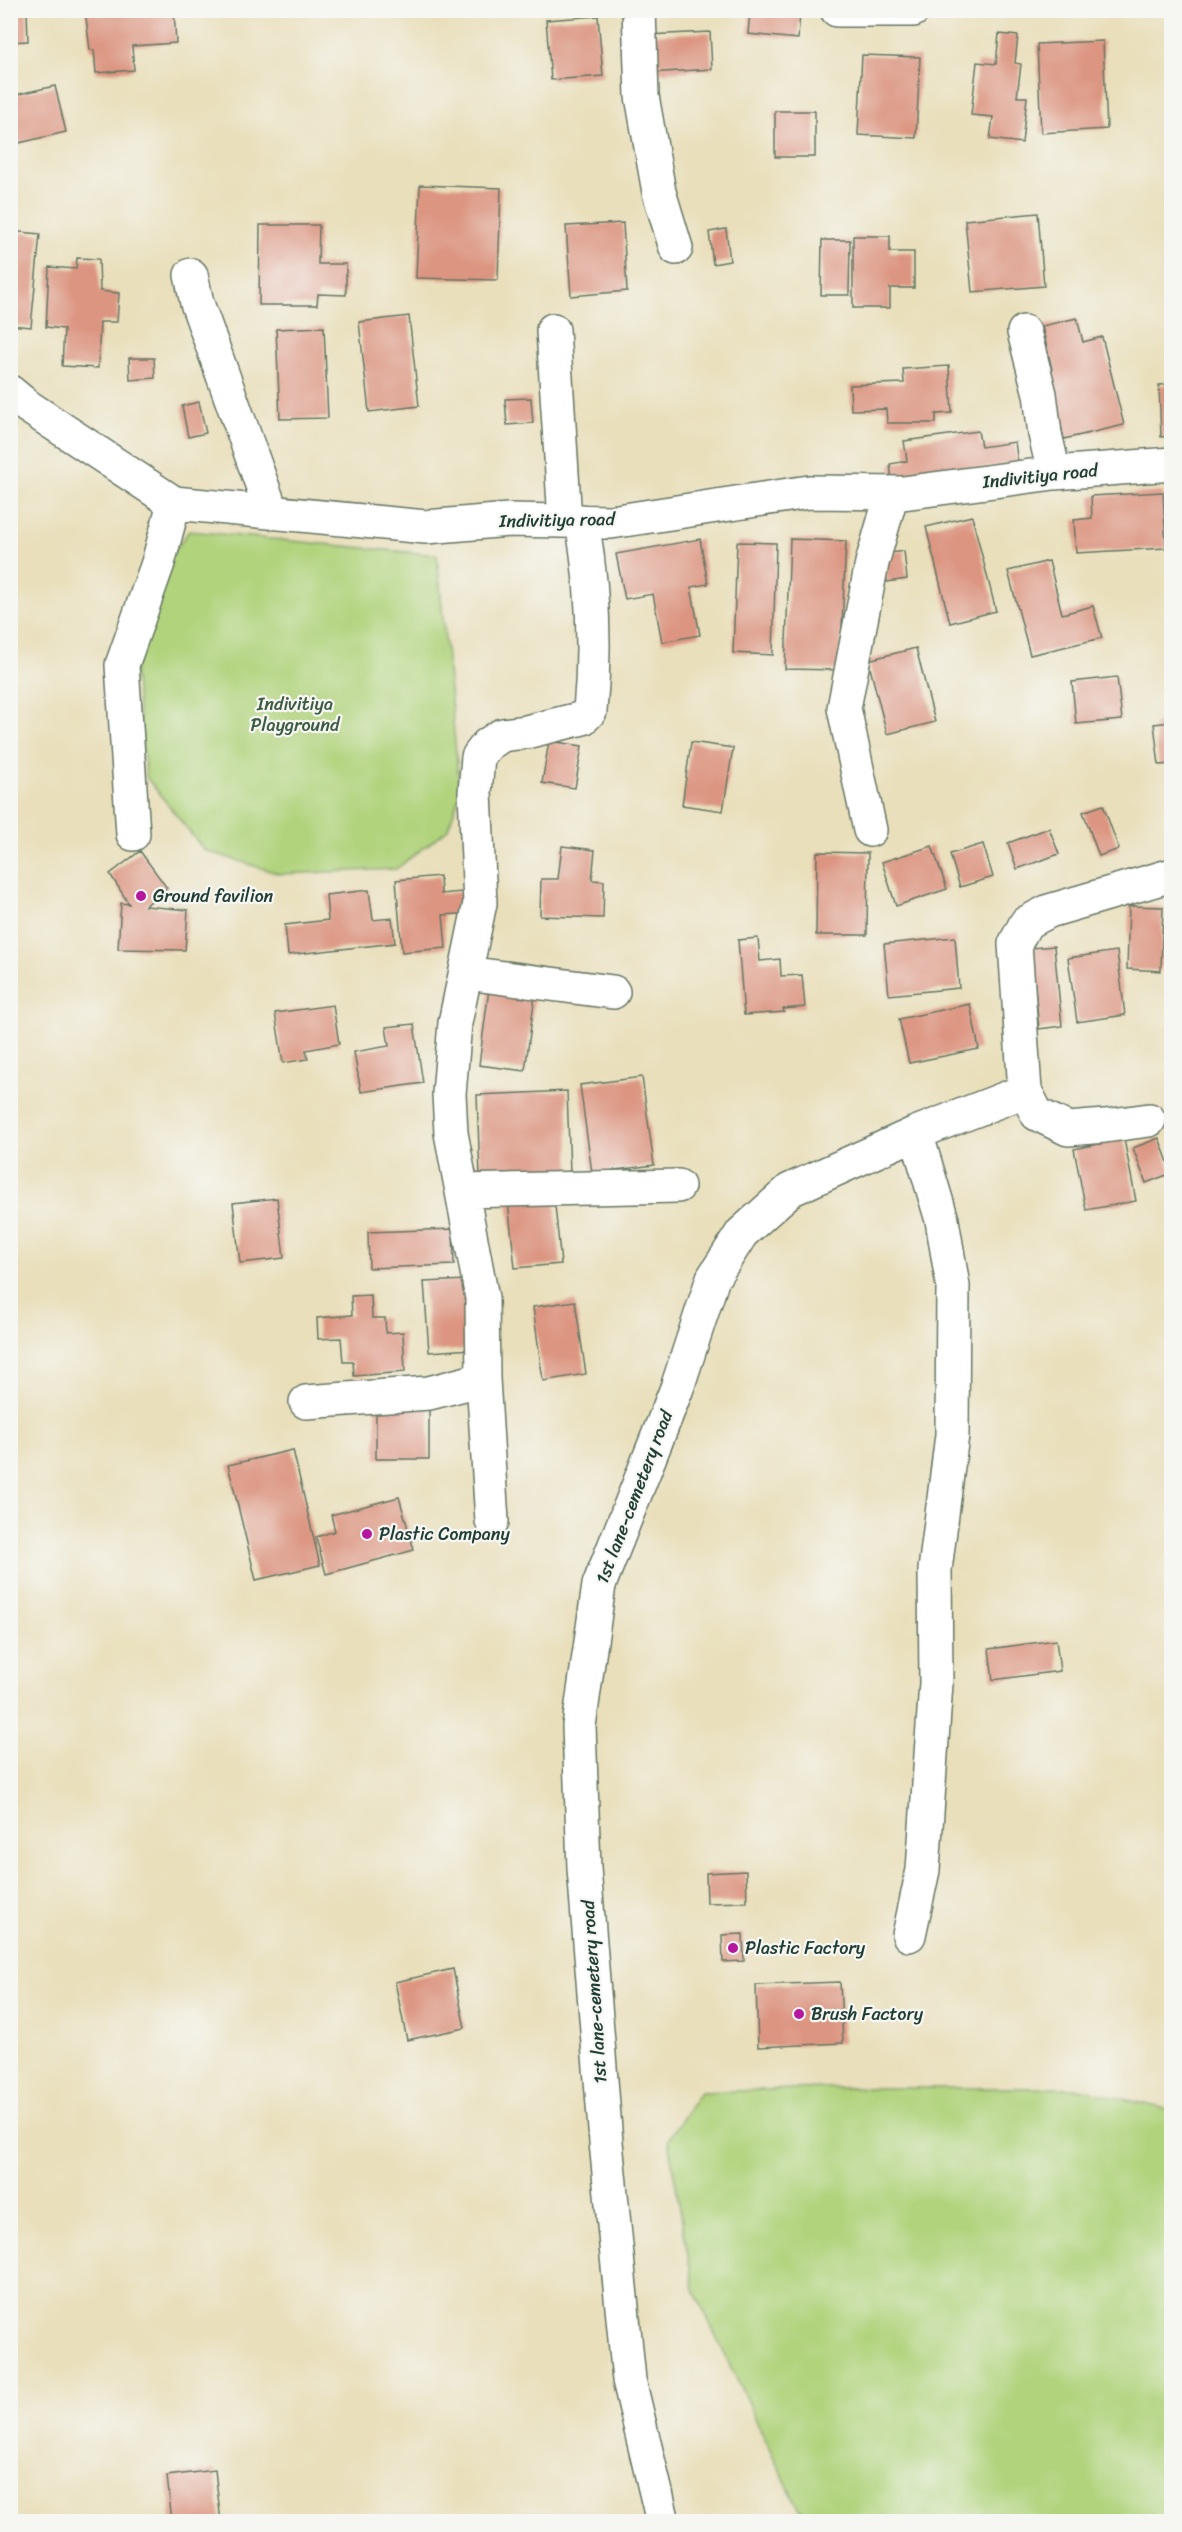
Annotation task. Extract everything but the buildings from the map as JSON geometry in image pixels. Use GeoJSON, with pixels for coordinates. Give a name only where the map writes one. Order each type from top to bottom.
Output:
{"type":"FeatureCollection","features":[{"type":"Feature","properties":{"kind":"street"},"geometry":{"type":"LineString","coordinates":[[639,10],[642,96],[659,192],[676,248]]}},
{"type":"Feature","properties":{"kind":"street"},"geometry":{"type":"LineString","coordinates":[[837,10],[913,10]]}},
{"type":"Feature","properties":{"kind":"street"},"geometry":{"type":"LineString","coordinates":[[190,275],[197,303],[271,510]]}},
{"type":"Feature","properties":{"kind":"street"},"geometry":{"type":"LineString","coordinates":[[492,1521],[483,1379],[482,1298],[451,1133],[449,1094],[454,1023],[480,903],[475,792],[478,757],[487,745],[502,735],[526,732],[583,718],[590,711],[592,611],[590,568],[574,521],[553,330]]}},
{"type":"Feature","properties":{"kind":"street"},"geometry":{"type":"LineString","coordinates":[[1024,332],[1040,394],[1045,434],[1054,473]]}},
{"type":"Feature","properties":{"kind":"street","name":"Indivitiya road"},"geometry":{"type":"LineString","coordinates":[[10,392],[27,406],[174,503],[271,510],[426,527],[509,520],[611,522],[809,492],[892,493],[1054,473],[1172,464]]}},
{"type":"Feature","properties":{"kind":"street"},"geometry":{"type":"LineString","coordinates":[[870,830],[844,708],[872,563],[892,493]]}},
{"type":"Feature","properties":{"kind":"street"},"geometry":{"type":"LineString","coordinates":[[133,834],[123,665],[158,563],[174,503]]}},
{"type":"Feature","properties":{"kind":"street"},"geometry":{"type":"LineString","coordinates":[[1149,1119],[1068,1129],[1037,1114],[1025,1090],[1015,944],[1026,923],[1049,911],[1172,875]]}},
{"type":"Feature","properties":{"kind":"street"},"geometry":{"type":"LineString","coordinates":[[466,973],[613,992]]}},
{"type":"Feature","properties":{"kind":"street","name":"1st lane-cemetery road"},"geometry":{"type":"LineString","coordinates":[[663,2522],[629,2380],[606,2142],[584,1868],[579,1726],[599,1585],[677,1388],[713,1278],[742,1233],[790,1190],[916,1133],[1025,1090]]}},
{"type":"Feature","properties":{"kind":"street"},"geometry":{"type":"LineString","coordinates":[[909,1935],[923,1870],[936,1683],[935,1570],[952,1436],[954,1286],[942,1220],[916,1133]]}},
{"type":"Feature","properties":{"kind":"street"},"geometry":{"type":"LineString","coordinates":[[462,1191],[678,1186]]}},
{"type":"Feature","properties":{"kind":"street"},"geometry":{"type":"LineString","coordinates":[[306,1402],[429,1393],[483,1379]]}},
{"type":"Feature","properties":{"kind":"green space","name":"Indivitiya Playground"},"geometry":{"type":"Polygon","coordinates":[[[189,531],[437,555],[460,794],[448,829],[396,869],[280,874],[204,850],[146,777],[134,673],[168,559],[189,531]]]}},
{"type":"Feature","properties":{"kind":"green space"},"geometry":{"type":"Polygon","coordinates":[[[827,2088],[1075,2088],[1171,2110],[1171,2521],[824,2522],[798,2508],[694,2290],[668,2140],[700,2092],[827,2088]]]}},
{"type":"Feature","properties":{"kind":"place","name":"Ground favilion"},"geometry":{"type":"Point","coordinates":[141,896]}},
{"type":"Feature","properties":{"kind":"place","name":"Plastic Company"},"geometry":{"type":"Point","coordinates":[367,1534]}},
{"type":"Feature","properties":{"kind":"place","name":"Plastic Factory"},"geometry":{"type":"Point","coordinates":[733,1948]}},
{"type":"Feature","properties":{"kind":"place","name":"Brush Factory"},"geometry":{"type":"Point","coordinates":[799,2014]}}]}
